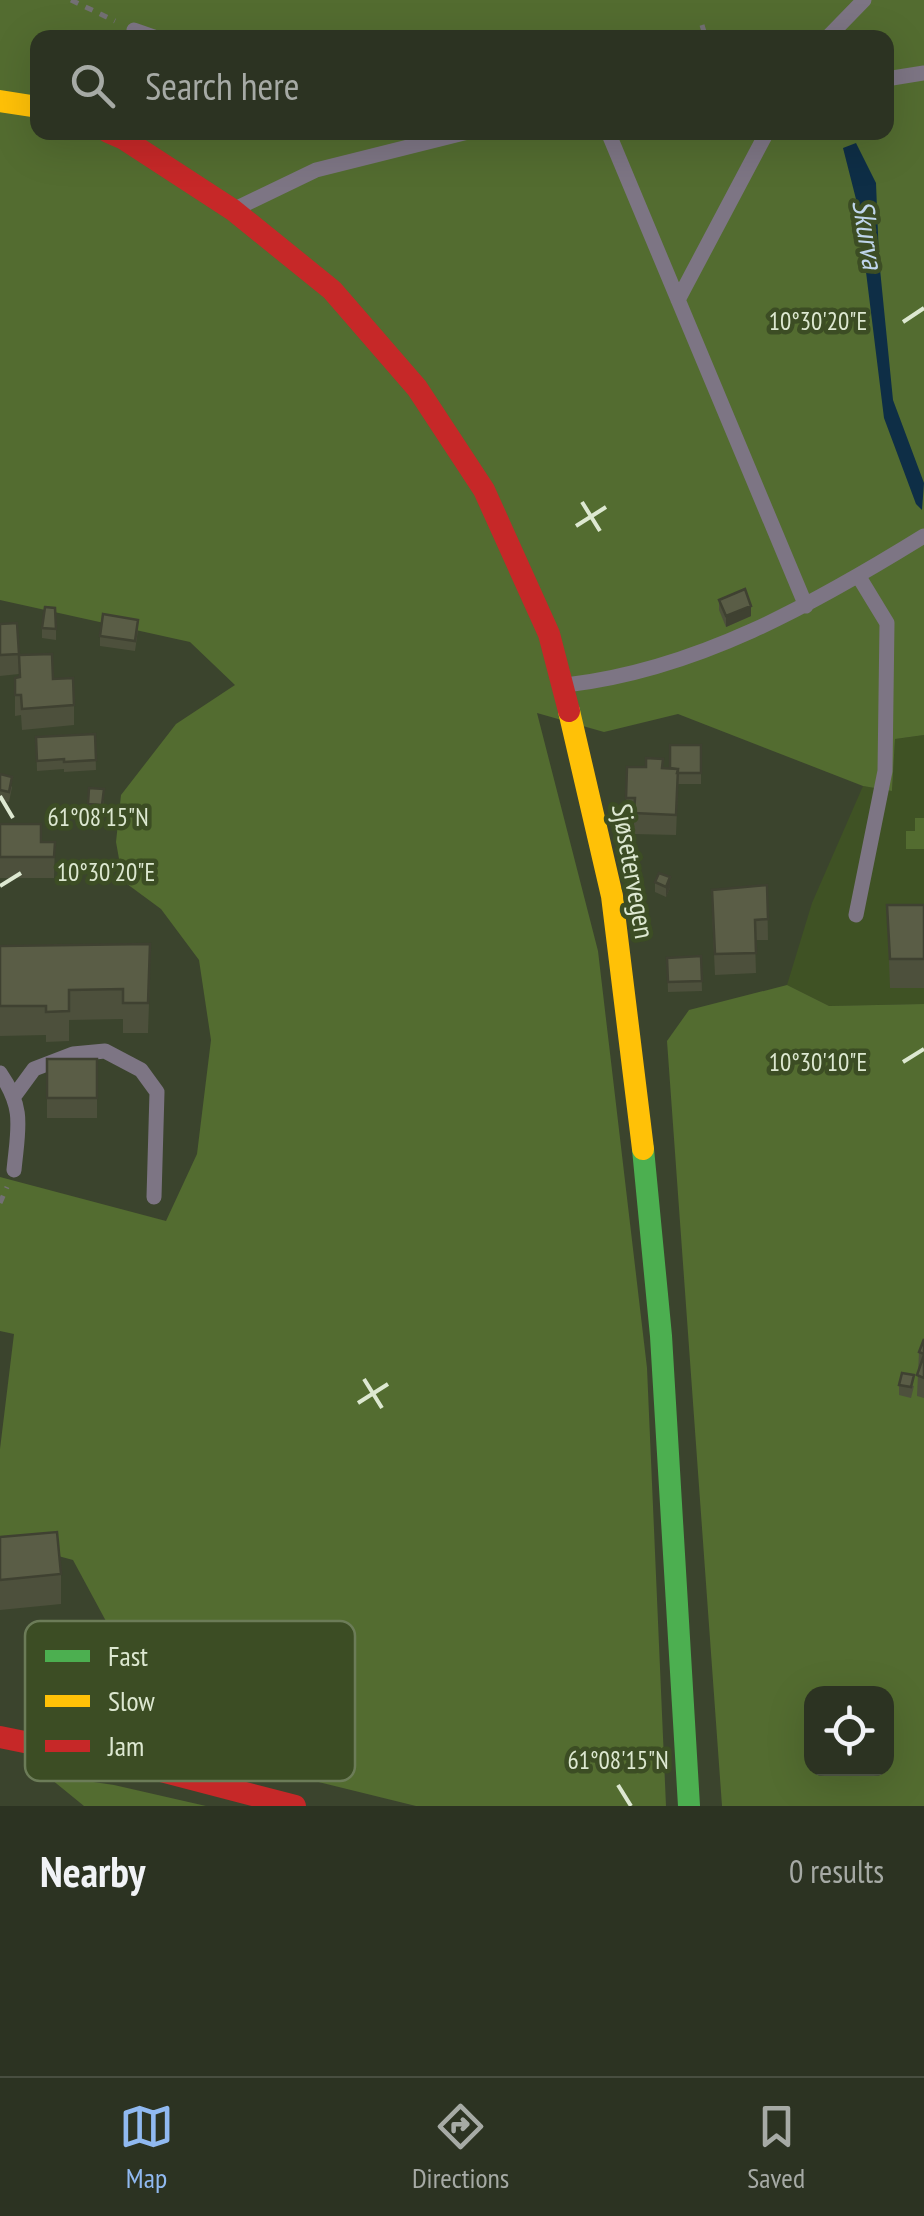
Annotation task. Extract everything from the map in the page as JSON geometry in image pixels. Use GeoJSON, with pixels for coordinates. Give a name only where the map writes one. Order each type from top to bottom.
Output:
{"type":"FeatureCollection","features":[{"type":"Feature","properties":{"kind":"street"},"geometry":{"type":"LineString","coordinates":[[0,101],[30,106]]}},
{"type":"Feature","properties":{"kind":"street","name":"Sjøsetervegen"},"geometry":{"type":"LineString","coordinates":[[126,140],[234,210],[332,290],[418,388],[484,490],[549,634],[586,775],[612,896],[640,1118],[662,1336],[690,1806]]}},
{"type":"Feature","properties":{"kind":"street"},"geometry":{"type":"LineString","coordinates":[[0,1737],[25,1742]]}},
{"type":"Feature","properties":{"kind":"street"},"geometry":{"type":"LineString","coordinates":[[199,1781],[295,1806]]}},
{"type":"Feature","properties":{"kind":"lane"},"geometry":{"type":"LineString","coordinates":[[835,30],[864,0]]}},
{"type":"Feature","properties":{"kind":"lane"},"geometry":{"type":"LineString","coordinates":[[894,78],[924,73]]}},
{"type":"Feature","properties":{"kind":"lane"},"geometry":{"type":"LineString","coordinates":[[234,210],[316,170],[436,140]]}},
{"type":"Feature","properties":{"kind":"lane"},"geometry":{"type":"LineString","coordinates":[[611,140],[806,606]]}},
{"type":"Feature","properties":{"kind":"lane"},"geometry":{"type":"LineString","coordinates":[[678,300],[763,140]]}},
{"type":"Feature","properties":{"kind":"lane"},"geometry":{"type":"LineString","coordinates":[[562,685],[626,674],[730,642],[806,606],[924,536]]}},
{"type":"Feature","properties":{"kind":"lane"},"geometry":{"type":"LineString","coordinates":[[856,915],[885,771],[887,623],[859,577]]}},
{"type":"Feature","properties":{"kind":"lane"},"geometry":{"type":"LineString","coordinates":[[15,1095],[34,1069],[72,1054],[105,1051],[141,1070],[157,1092],[154,1197]]}},
{"type":"Feature","properties":{"kind":"lane"},"geometry":{"type":"LineString","coordinates":[[0,1073],[15,1095],[18,1123],[14,1170]]}},
{"type":"Feature","properties":{"kind":"path"},"geometry":{"type":"LineString","coordinates":[[70,0],[134,30]]}},
{"type":"Feature","properties":{"kind":"path"},"geometry":{"type":"LineString","coordinates":[[702,25],[704,30]]}},
{"type":"Feature","properties":{"kind":"shaded area"},"geometry":{"type":"Polygon","coordinates":[[[0,0],[924,0],[924,735],[895,739],[892,791],[863,786],[678,714],[604,732],[537,713],[598,951],[647,1368],[666,1806],[416,1806],[314,1781],[355,1781],[355,1621],[106,1621],[73,1560],[0,1537],[0,1449],[14,1334],[0,1331],[0,1177],[166,1221],[197,1154],[211,1040],[199,960],[161,909],[123,881],[116,842],[121,795],[176,724],[235,685],[190,642],[0,600],[0,0]]]}},
{"type":"Feature","properties":{"kind":"shaded area"},"geometry":{"type":"Polygon","coordinates":[[[924,735],[924,1004],[829,1006],[787,985],[812,903],[863,786],[892,791],[895,739],[924,735]]]}},
{"type":"Feature","properties":{"kind":"shaded area"},"geometry":{"type":"Polygon","coordinates":[[[915,818],[924,818],[924,849],[906,849],[906,831],[915,831],[915,818]]]}},
{"type":"Feature","properties":{"kind":"shaded area"},"geometry":{"type":"Polygon","coordinates":[[[787,985],[829,1006],[924,1004],[924,1806],[722,1806],[667,1041],[689,1010],[787,985]]]}},
{"type":"Feature","properties":{"kind":"shaded area"},"geometry":{"type":"Polygon","coordinates":[[[53,1781],[114,1785],[206,1806],[84,1806],[53,1781]]]}},
{"type":"Feature","properties":{"kind":"water","name":"Skurva"},"geometry":{"type":"Polygon","coordinates":[[[856,143],[876,183],[893,400],[924,483],[922,510],[916,504],[884,418],[858,207],[843,148],[856,143]]]}},
{"type":"Feature","properties":{"kind":"building"},"geometry":{"type":"Polygon","coordinates":[[[745,589],[751,606],[726,616],[719,600],[745,589]]]}},
{"type":"Feature","properties":{"kind":"building"},"geometry":{"type":"Polygon","coordinates":[[[45,607],[55,608],[56,629],[42,628],[45,607]]]}},
{"type":"Feature","properties":{"kind":"building"},"geometry":{"type":"Polygon","coordinates":[[[103,614],[138,620],[135,641],[100,636],[103,614]]]}},
{"type":"Feature","properties":{"kind":"building"},"geometry":{"type":"Polygon","coordinates":[[[17,623],[19,654],[0,655],[0,624],[17,623]]]}},
{"type":"Feature","properties":{"kind":"building"},"geometry":{"type":"Polygon","coordinates":[[[52,654],[53,679],[73,678],[74,705],[22,709],[21,695],[15,695],[15,678],[20,677],[19,655],[52,654]]]}},
{"type":"Feature","properties":{"kind":"building"},"geometry":{"type":"Polygon","coordinates":[[[95,734],[96,760],[37,761],[36,737],[95,734]]]}},
{"type":"Feature","properties":{"kind":"building"},"geometry":{"type":"Polygon","coordinates":[[[670,745],[701,745],[701,773],[677,773],[678,769],[670,768],[670,745]]]}},
{"type":"Feature","properties":{"kind":"building"},"geometry":{"type":"Polygon","coordinates":[[[646,758],[663,759],[662,768],[678,769],[676,815],[634,813],[635,798],[626,798],[627,767],[646,767],[646,758]]]}},
{"type":"Feature","properties":{"kind":"building"},"geometry":{"type":"Polygon","coordinates":[[[0,774],[12,777],[9,792],[0,790],[0,774]]]}},
{"type":"Feature","properties":{"kind":"building"},"geometry":{"type":"Polygon","coordinates":[[[89,788],[104,789],[102,805],[88,804],[89,788]]]}},
{"type":"Feature","properties":{"kind":"building"},"geometry":{"type":"Polygon","coordinates":[[[0,824],[41,824],[41,842],[55,842],[54,857],[0,857],[0,824]]]}},
{"type":"Feature","properties":{"kind":"building"},"geometry":{"type":"Polygon","coordinates":[[[659,873],[670,877],[666,887],[655,882],[659,873]]]}},
{"type":"Feature","properties":{"kind":"building"},"geometry":{"type":"Polygon","coordinates":[[[767,885],[768,919],[755,920],[756,953],[715,954],[712,890],[767,885]]]}},
{"type":"Feature","properties":{"kind":"building"},"geometry":{"type":"Polygon","coordinates":[[[887,905],[924,905],[924,959],[890,959],[887,905]]]}},
{"type":"Feature","properties":{"kind":"building"},"geometry":{"type":"Polygon","coordinates":[[[150,944],[148,1003],[123,1003],[123,989],[69,990],[69,1011],[46,1012],[46,1006],[0,1006],[0,946],[150,944]]]}},
{"type":"Feature","properties":{"kind":"building"},"geometry":{"type":"Polygon","coordinates":[[[701,956],[702,981],[668,982],[667,958],[701,956]]]}},
{"type":"Feature","properties":{"kind":"building"},"geometry":{"type":"Polygon","coordinates":[[[47,1059],[97,1059],[97,1098],[47,1098],[47,1059]]]}},
{"type":"Feature","properties":{"kind":"building"},"geometry":{"type":"Polygon","coordinates":[[[924,1355],[924,1378],[917,1375],[924,1355]]]}},
{"type":"Feature","properties":{"kind":"building"},"geometry":{"type":"Polygon","coordinates":[[[902,1373],[914,1375],[911,1387],[899,1385],[902,1373]]]}},
{"type":"Feature","properties":{"kind":"building"},"geometry":{"type":"Polygon","coordinates":[[[57,1532],[61,1574],[0,1580],[0,1537],[57,1532]]]}},
{"type":"Feature","properties":{"kind":"traffic: fast"},"geometry":{"type":"LineString","coordinates":[[643,1149],[661,1336],[689,1806]]}},
{"type":"Feature","properties":{"kind":"traffic: slow"},"geometry":{"type":"LineString","coordinates":[[0,101],[30,106]]}},
{"type":"Feature","properties":{"kind":"traffic: slow"},"geometry":{"type":"LineString","coordinates":[[569,711],[612,896],[643,1149]]}},
{"type":"Feature","properties":{"kind":"traffic: jam"},"geometry":{"type":"LineString","coordinates":[[126,140],[233,210],[332,290],[417,388],[484,490],[549,634],[569,711]]}},
{"type":"Feature","properties":{"kind":"traffic: jam"},"geometry":{"type":"LineString","coordinates":[[0,1737],[25,1742]]}},
{"type":"Feature","properties":{"kind":"traffic: jam"},"geometry":{"type":"LineString","coordinates":[[199,1781],[295,1806]]}}]}
